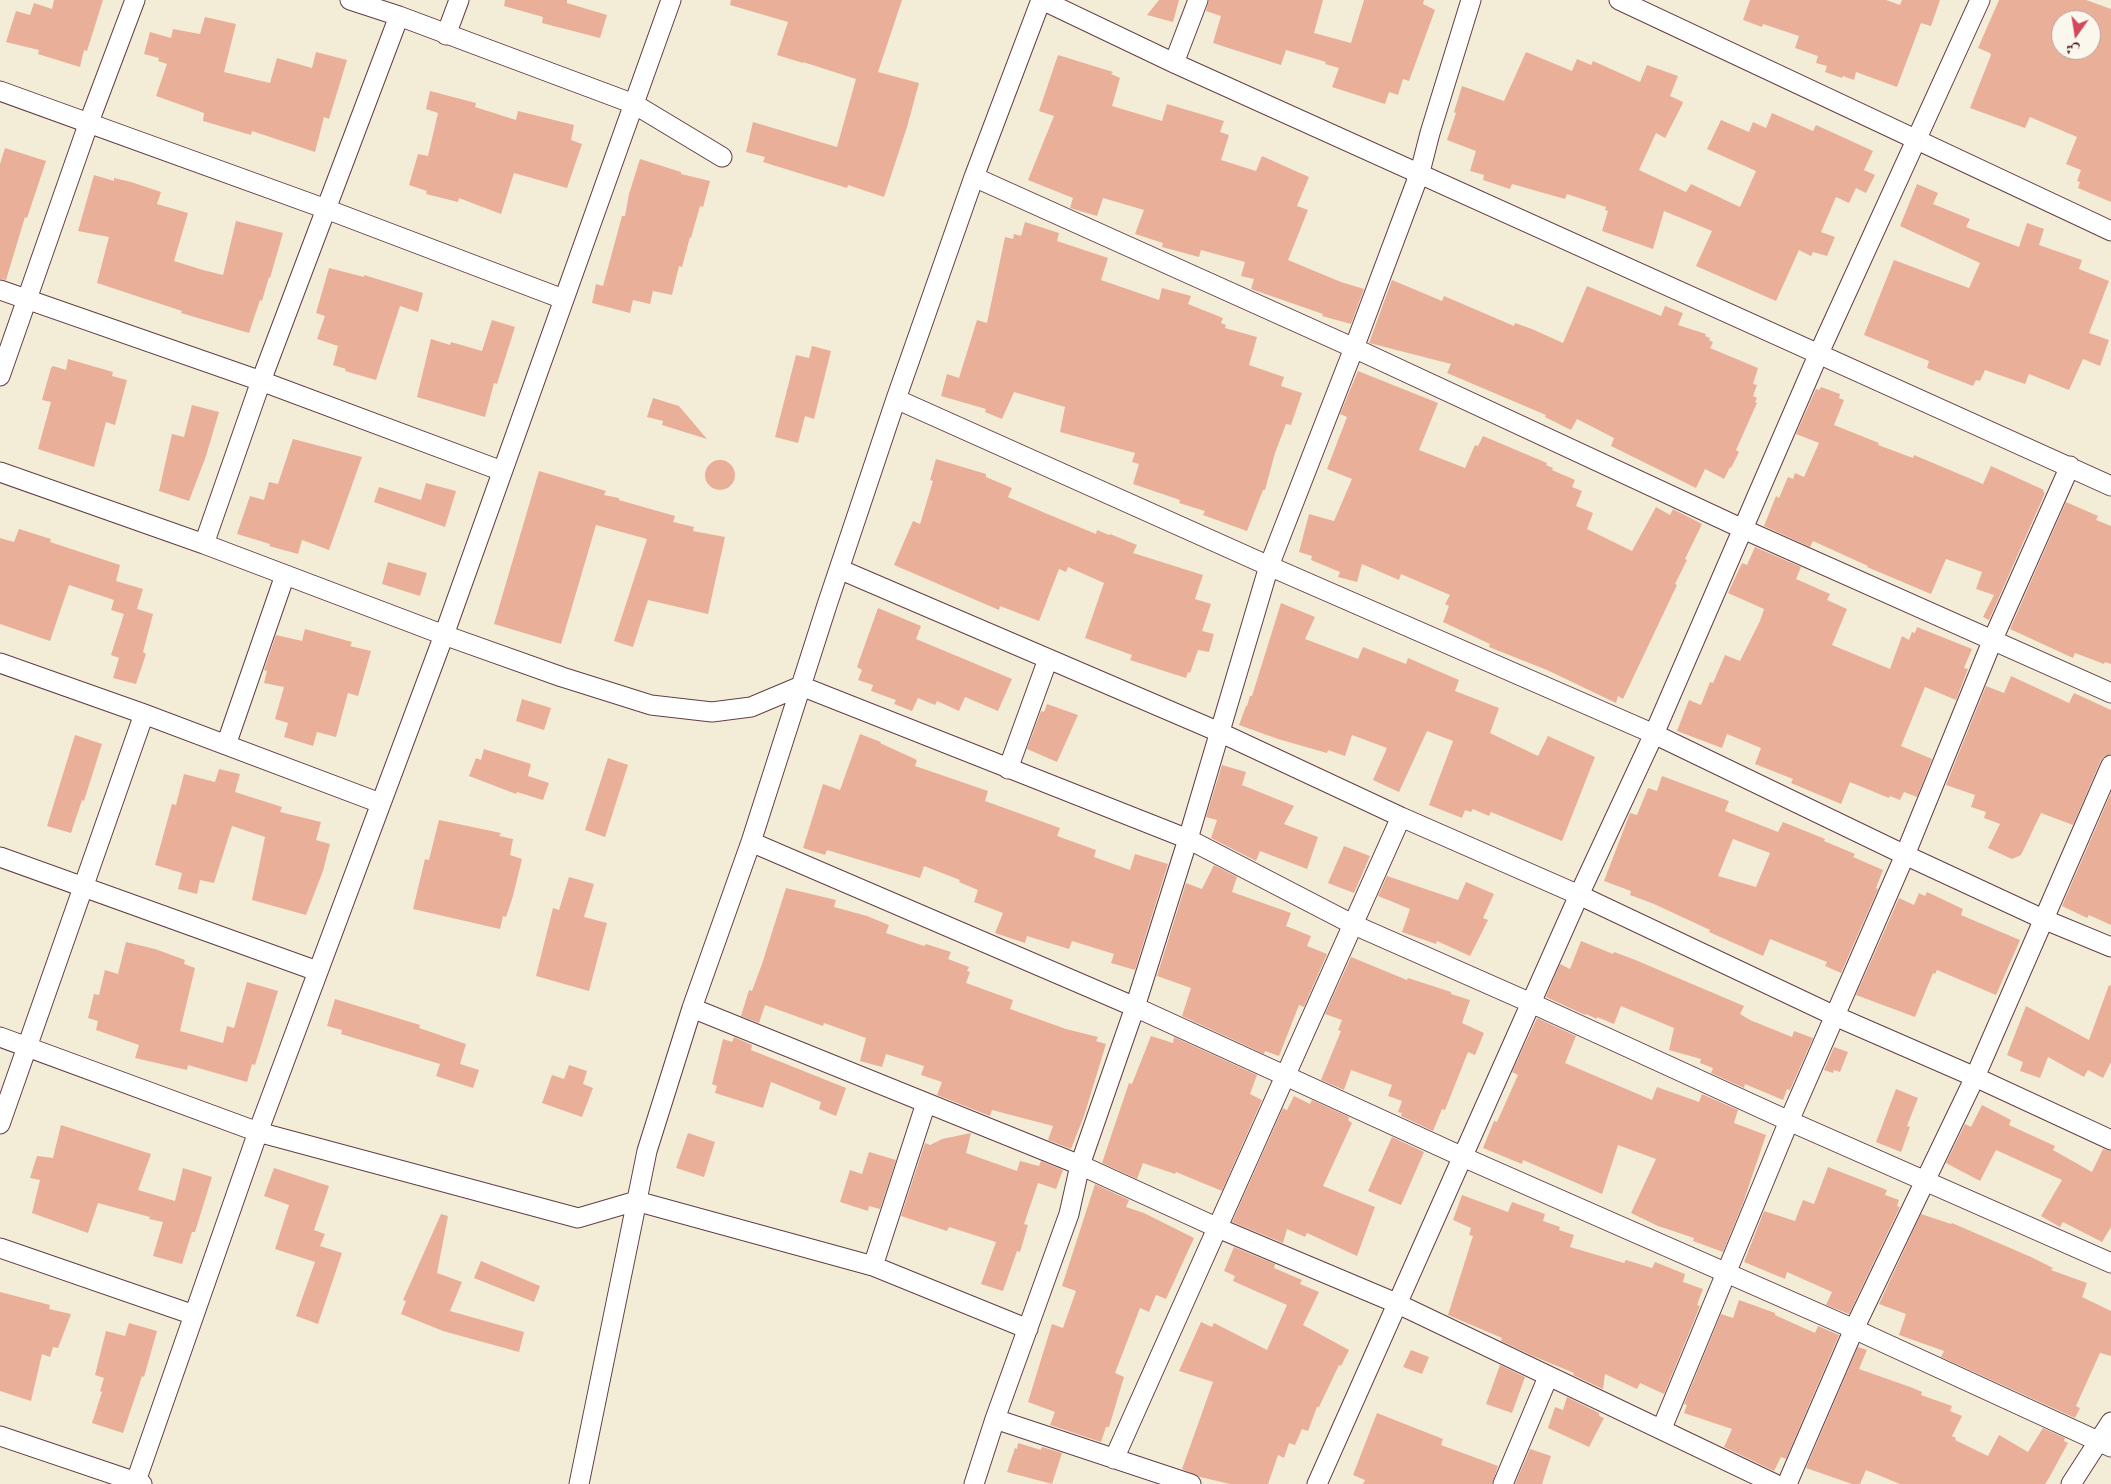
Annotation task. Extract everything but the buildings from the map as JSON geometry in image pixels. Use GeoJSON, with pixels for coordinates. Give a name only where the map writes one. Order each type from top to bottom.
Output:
{"type":"FeatureCollection","features":[{"type":"Feature","properties":{"kind":"street"},"geometry":{"type":"LineString","coordinates":[[0,376],[89,122],[135,0]]}},
{"type":"Feature","properties":{"kind":"street"},"geometry":{"type":"LineString","coordinates":[[350,0],[399,16],[634,104],[722,157]]}},
{"type":"Feature","properties":{"kind":"street"},"geometry":{"type":"LineString","coordinates":[[446,35],[460,0]]}},
{"type":"Feature","properties":{"kind":"street"},"geometry":{"type":"LineString","coordinates":[[0,1436],[138,1483],[258,1132],[444,635],[671,0]]}},
{"type":"Feature","properties":{"kind":"street"},"geometry":{"type":"LineString","coordinates":[[579,1484],[647,1151],[692,1008],[751,842],[838,568],[974,177],[1041,0],[1174,63],[1420,172],[2111,486]]}},
{"type":"Feature","properties":{"kind":"street"},"geometry":{"type":"LineString","coordinates":[[1174,63],[1198,0]]}},
{"type":"Feature","properties":{"kind":"street"},"geometry":{"type":"LineString","coordinates":[[974,1484],[995,1419],[1069,1214],[1080,1165],[1135,1007],[1188,839],[1269,566],[1420,172],[1471,0]]}},
{"type":"Feature","properties":{"kind":"street"},"geometry":{"type":"LineString","coordinates":[[1619,0],[2111,231]]}},
{"type":"Feature","properties":{"kind":"street"},"geometry":{"type":"LineString","coordinates":[[1317,1484],[1396,1303],[1654,734],[1819,353],[1980,0]]}},
{"type":"Feature","properties":{"kind":"street"},"geometry":{"type":"LineString","coordinates":[[204,544],[261,381],[399,16]]}},
{"type":"Feature","properties":{"kind":"street"},"geometry":{"type":"LineString","coordinates":[[0,91],[326,209],[563,299]]}},
{"type":"Feature","properties":{"kind":"street"},"geometry":{"type":"LineString","coordinates":[[974,177],[1354,348],[1743,529],[2111,693]]}},
{"type":"Feature","properties":{"kind":"street"},"geometry":{"type":"LineString","coordinates":[[0,290],[261,381],[502,471]]}},
{"type":"Feature","properties":{"kind":"street"},"geometry":{"type":"LineString","coordinates":[[896,399],[1269,566],[1654,734],[1905,855],[2044,919],[2111,947]]}},
{"type":"Feature","properties":{"kind":"street"},"geometry":{"type":"LineString","coordinates":[[1662,1428],[1789,1121],[1905,855],[1993,639],[2070,466]]}},
{"type":"Feature","properties":{"kind":"street"},"geometry":{"type":"LineString","coordinates":[[0,472],[204,544],[562,678],[651,704],[712,712],[751,707],[801,686],[1188,839],[1352,924],[1531,1003],[1789,1121],[2111,1263]]}},
{"type":"Feature","properties":{"kind":"street"},"geometry":{"type":"LineString","coordinates":[[838,568],[1219,732],[1401,817],[1579,896],[1835,1016],[1975,1077],[2111,1140]]}},
{"type":"Feature","properties":{"kind":"street"},"geometry":{"type":"LineString","coordinates":[[226,745],[285,574]]}},
{"type":"Feature","properties":{"kind":"street"},"geometry":{"type":"LineString","coordinates":[[1008,769],[1048,658]]}},
{"type":"Feature","properties":{"kind":"street"},"geometry":{"type":"LineString","coordinates":[[0,663],[144,714],[380,803]]}},
{"type":"Feature","properties":{"kind":"street"},"geometry":{"type":"LineString","coordinates":[[0,1124],[82,886],[144,714]]}},
{"type":"Feature","properties":{"kind":"street"},"geometry":{"type":"LineString","coordinates":[[1787,1484],[1854,1329],[1975,1077],[2111,765]]}},
{"type":"Feature","properties":{"kind":"street"},"geometry":{"type":"LineString","coordinates":[[1114,1459],[1401,817]]}},
{"type":"Feature","properties":{"kind":"street"},"geometry":{"type":"LineString","coordinates":[[751,842],[1135,1007],[1464,1156],[1854,1329],[2105,1444]]}},
{"type":"Feature","properties":{"kind":"street"},"geometry":{"type":"LineString","coordinates":[[0,857],[317,971]]}},
{"type":"Feature","properties":{"kind":"street"},"geometry":{"type":"LineString","coordinates":[[692,1008],[1080,1165],[1218,1228],[1396,1303],[1548,1377],[1662,1428],[1775,1484]]}},
{"type":"Feature","properties":{"kind":"street"},"geometry":{"type":"LineString","coordinates":[[0,1037],[258,1132],[578,1218],[636,1201],[873,1266],[1028,1329]]}},
{"type":"Feature","properties":{"kind":"street"},"geometry":{"type":"LineString","coordinates":[[873,1266],[926,1103]]}},
{"type":"Feature","properties":{"kind":"street"},"geometry":{"type":"LineString","coordinates":[[0,1248],[194,1315]]}},
{"type":"Feature","properties":{"kind":"street"},"geometry":{"type":"LineString","coordinates":[[1503,1484],[1548,1377]]}},
{"type":"Feature","properties":{"kind":"street"},"geometry":{"type":"LineString","coordinates":[[995,1419],[1191,1484]]}},
{"type":"Feature","properties":{"kind":"street"},"geometry":{"type":"LineString","coordinates":[[2071,1484],[2105,1444],[2111,1422]]}}]}
